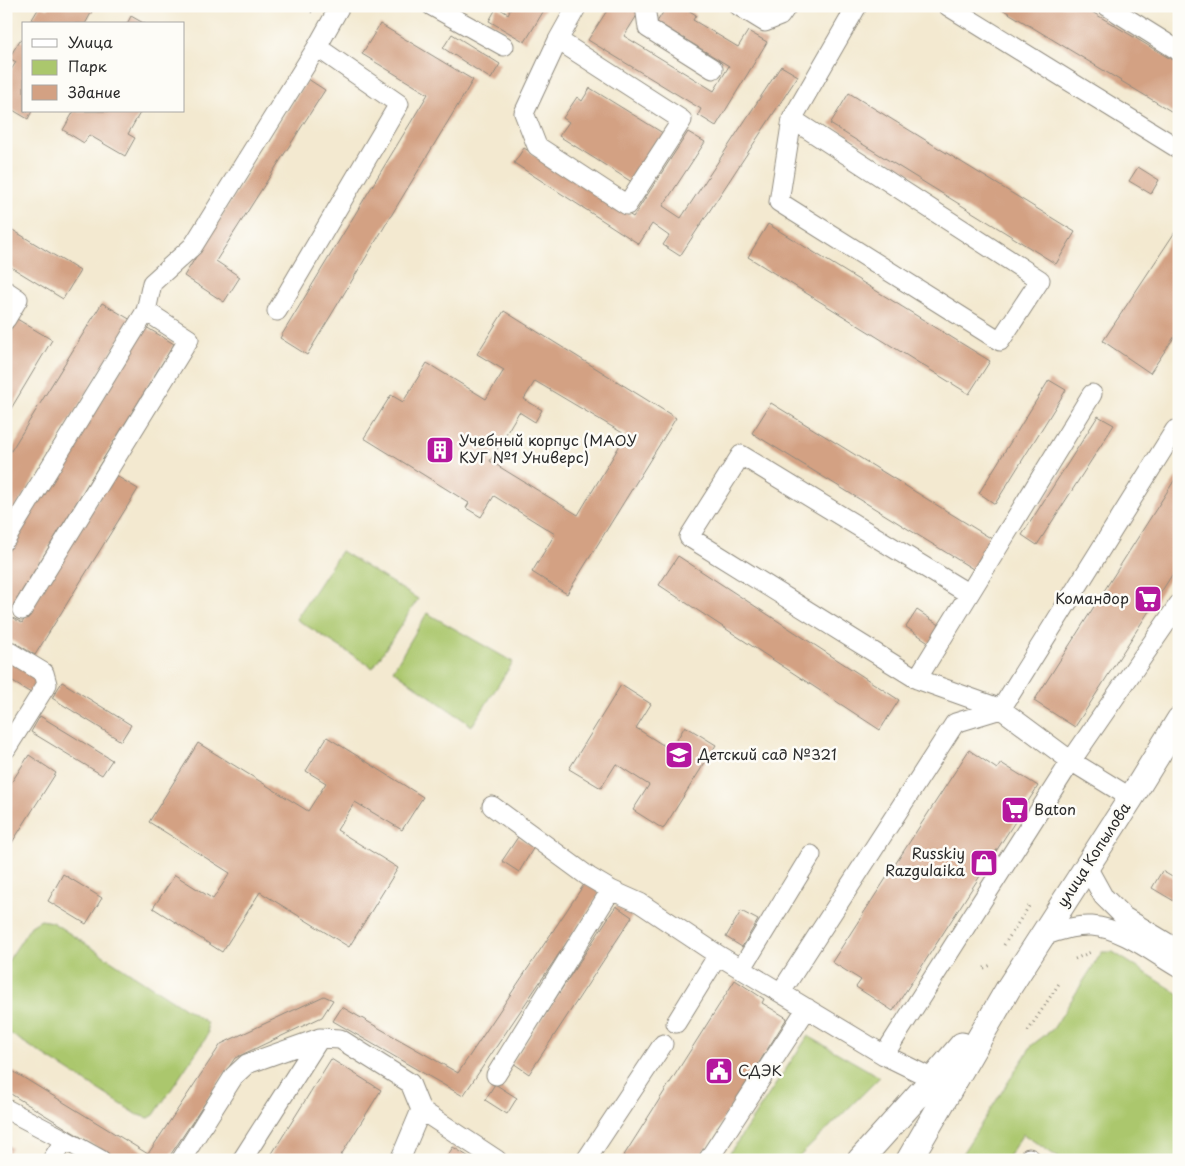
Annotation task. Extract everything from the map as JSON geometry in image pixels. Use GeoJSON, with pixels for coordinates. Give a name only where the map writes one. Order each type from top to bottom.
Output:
{"type":"FeatureCollection","features":[{"type":"Feature","properties":{"kind":"main road","name":"улица Копылова"},"geometry":{"type":"LineString","coordinates":[[911,1159],[1008,989],[1179,720]]}},
{"type":"Feature","properties":{"kind":"main road","name":"улица Копылова"},"geometry":{"type":"LineString","coordinates":[[860,1160],[934,1079],[1008,989]]}},
{"type":"Feature","properties":{"kind":"street"},"geometry":{"type":"LineString","coordinates":[[6,538],[146,311],[152,284],[193,246],[317,47],[340,6]]}},
{"type":"Feature","properties":{"kind":"street"},"geometry":{"type":"LineString","coordinates":[[432,6],[504,46]]}},
{"type":"Feature","properties":{"kind":"street"},"geometry":{"type":"LineString","coordinates":[[558,40],[682,120],[628,204],[537,146],[524,113],[558,40],[577,6]]}},
{"type":"Feature","properties":{"kind":"street"},"geometry":{"type":"LineString","coordinates":[[645,6],[648,28],[713,70]]}},
{"type":"Feature","properties":{"kind":"street"},"geometry":{"type":"LineString","coordinates":[[739,6],[765,22],[780,16],[787,6]]}},
{"type":"Feature","properties":{"kind":"street"},"geometry":{"type":"LineString","coordinates":[[792,119],[1040,280],[1000,341],[779,202],[792,119],[858,6]]}},
{"type":"Feature","properties":{"kind":"street"},"geometry":{"type":"LineString","coordinates":[[948,6],[1179,149]]}},
{"type":"Feature","properties":{"kind":"street"},"geometry":{"type":"LineString","coordinates":[[1106,6],[1179,51]]}},
{"type":"Feature","properties":{"kind":"street"},"geometry":{"type":"LineString","coordinates":[[277,311],[399,104],[317,47]]}},
{"type":"Feature","properties":{"kind":"street"},"geometry":{"type":"LineString","coordinates":[[6,291],[18,299],[6,319]]}},
{"type":"Feature","properties":{"kind":"street"},"geometry":{"type":"LineString","coordinates":[[22,610],[189,339],[146,311]]}},
{"type":"Feature","properties":{"kind":"street"},"geometry":{"type":"LineString","coordinates":[[917,679],[1092,394]]}},
{"type":"Feature","properties":{"kind":"street"},"geometry":{"type":"LineString","coordinates":[[781,992],[955,723],[1001,709],[1175,430],[1179,432]]}},
{"type":"Feature","properties":{"kind":"street"},"geometry":{"type":"LineString","coordinates":[[969,594],[740,455],[689,537],[917,679],[1001,709],[1072,761],[1131,798]]}},
{"type":"Feature","properties":{"kind":"street"},"geometry":{"type":"LineString","coordinates":[[884,1054],[1072,761],[1179,604]]}},
{"type":"Feature","properties":{"kind":"street"},"geometry":{"type":"LineString","coordinates":[[6,650],[44,674],[46,684],[9,740]]}},
{"type":"Feature","properties":{"kind":"street"},"geometry":{"type":"LineString","coordinates":[[492,806],[589,877],[611,890],[640,903],[718,955],[884,1054],[934,1079]]}},
{"type":"Feature","properties":{"kind":"street"},"geometry":{"type":"LineString","coordinates":[[742,968],[812,856]]}},
{"type":"Feature","properties":{"kind":"street"},"geometry":{"type":"LineString","coordinates":[[1087,867],[1104,896],[1123,916],[1179,950]]}},
{"type":"Feature","properties":{"kind":"street"},"geometry":{"type":"LineString","coordinates":[[496,1075],[611,890]]}},
{"type":"Feature","properties":{"kind":"street"},"geometry":{"type":"LineString","coordinates":[[1043,936],[1069,928],[1092,926],[1115,930],[1179,968]]}},
{"type":"Feature","properties":{"kind":"street"},"geometry":{"type":"LineString","coordinates":[[676,1023],[718,955]]}},
{"type":"Feature","properties":{"kind":"street"},"geometry":{"type":"LineString","coordinates":[[708,1160],[807,1008]]}},
{"type":"Feature","properties":{"kind":"street"},"geometry":{"type":"LineString","coordinates":[[242,1160],[320,1038]]}},
{"type":"Feature","properties":{"kind":"street"},"geometry":{"type":"LineString","coordinates":[[181,1160],[234,1076],[247,1064],[320,1038],[340,1039],[410,1083],[421,1110],[496,1160]]}},
{"type":"Feature","properties":{"kind":"street"},"geometry":{"type":"LineString","coordinates":[[586,1160],[663,1044]]}},
{"type":"Feature","properties":{"kind":"street"},"geometry":{"type":"LineString","coordinates":[[6,1109],[101,1160]]}},
{"type":"Feature","properties":{"kind":"street"},"geometry":{"type":"LineString","coordinates":[[400,1160],[421,1110]]}},
{"type":"Feature","properties":{"kind":"street"},"geometry":{"type":"LineString","coordinates":[[52,1160],[65,1140]]}},
{"type":"Feature","properties":{"kind":"path"},"geometry":{"type":"LineString","coordinates":[[1004,945],[1031,903]]}},
{"type":"Feature","properties":{"kind":"path"},"geometry":{"type":"LineString","coordinates":[[1075,959],[1090,952]]}},
{"type":"Feature","properties":{"kind":"path"},"geometry":{"type":"LineString","coordinates":[[984,968],[991,965]]}},
{"type":"Feature","properties":{"kind":"path"},"geometry":{"type":"LineString","coordinates":[[1028,1031],[1060,982]]}},
{"type":"Feature","properties":{"kind":"green space"},"geometry":{"type":"Polygon","coordinates":[[[341,551],[418,599],[373,668],[296,619],[341,551]]]}},
{"type":"Feature","properties":{"kind":"green space"},"geometry":{"type":"Polygon","coordinates":[[[427,613],[513,662],[472,726],[393,670],[427,613]]]}},
{"type":"Feature","properties":{"kind":"green space"},"geometry":{"type":"Polygon","coordinates":[[[41,920],[52,922],[206,1022],[208,1033],[206,1038],[154,1115],[149,1118],[138,1115],[6,1031],[6,964],[31,926],[41,920]]]}},
{"type":"Feature","properties":{"kind":"green space"},"geometry":{"type":"Polygon","coordinates":[[[1102,952],[1113,952],[1179,994],[1179,1160],[1062,1160],[1023,1134],[1006,1160],[958,1160],[1032,1045],[1053,1029],[1102,952]]]}},
{"type":"Feature","properties":{"kind":"green space"},"geometry":{"type":"Polygon","coordinates":[[[808,1036],[880,1077],[796,1160],[725,1160],[808,1036]]]}},
{"type":"Feature","properties":{"kind":"building"},"geometry":{"type":"Polygon","coordinates":[[[40,6],[48,9],[49,6],[95,6],[86,22],[31,21],[40,6]]]}},
{"type":"Feature","properties":{"kind":"building"},"geometry":{"type":"Polygon","coordinates":[[[512,6],[546,7],[525,42],[489,21],[497,7],[508,14],[512,6]]]}},
{"type":"Feature","properties":{"kind":"building"},"geometry":{"type":"Polygon","coordinates":[[[610,6],[629,6],[639,12],[624,36],[714,91],[729,66],[657,22],[667,6],[682,6],[696,15],[693,20],[738,47],[748,31],[767,42],[716,126],[698,115],[701,109],[588,40],[610,6]]]}},
{"type":"Feature","properties":{"kind":"building"},"geometry":{"type":"Polygon","coordinates":[[[997,6],[1082,6],[1179,64],[1179,116],[997,6]]]}},
{"type":"Feature","properties":{"kind":"building"},"geometry":{"type":"Polygon","coordinates":[[[131,16],[142,22],[128,22],[131,16]]]}},
{"type":"Feature","properties":{"kind":"building"},"geometry":{"type":"Polygon","coordinates":[[[380,24],[473,80],[307,355],[280,338],[428,94],[362,54],[380,24]]]}},
{"type":"Feature","properties":{"kind":"building"},"geometry":{"type":"Polygon","coordinates":[[[452,34],[500,64],[491,79],[443,48],[452,34]]]}},
{"type":"Feature","properties":{"kind":"building"},"geometry":{"type":"Polygon","coordinates":[[[20,40],[22,41],[22,112],[32,112],[28,119],[6,106],[6,78],[16,62],[9,58],[20,40]]]}},
{"type":"Feature","properties":{"kind":"building"},"geometry":{"type":"Polygon","coordinates":[[[781,66],[798,76],[680,256],[663,245],[669,236],[652,224],[639,244],[514,163],[524,148],[633,217],[688,132],[705,142],[663,206],[681,218],[781,66]]]}},
{"type":"Feature","properties":{"kind":"building"},"geometry":{"type":"Polygon","coordinates":[[[308,79],[325,90],[216,261],[240,277],[224,302],[184,276],[308,79]]]}},
{"type":"Feature","properties":{"kind":"building"},"geometry":{"type":"Polygon","coordinates":[[[590,88],[666,135],[635,184],[559,136],[569,122],[563,118],[577,97],[582,101],[590,88]]]}},
{"type":"Feature","properties":{"kind":"building"},"geometry":{"type":"Polygon","coordinates":[[[849,93],[1075,232],[1056,264],[830,124],[849,93]]]}},
{"type":"Feature","properties":{"kind":"building"},"geometry":{"type":"Polygon","coordinates":[[[73,112],[140,112],[128,134],[135,138],[125,156],[89,135],[84,143],[63,130],[73,112]]]}},
{"type":"Feature","properties":{"kind":"building"},"geometry":{"type":"Polygon","coordinates":[[[1138,167],[1159,180],[1151,194],[1129,181],[1138,167]]]}},
{"type":"Feature","properties":{"kind":"building"},"geometry":{"type":"Polygon","coordinates":[[[768,224],[990,361],[969,394],[748,257],[768,224]]]}},
{"type":"Feature","properties":{"kind":"building"},"geometry":{"type":"Polygon","coordinates":[[[6,226],[80,271],[63,299],[6,264],[6,226]]]}},
{"type":"Feature","properties":{"kind":"building"},"geometry":{"type":"Polygon","coordinates":[[[1179,226],[1179,330],[1150,373],[1103,341],[1179,226]]]}},
{"type":"Feature","properties":{"kind":"building"},"geometry":{"type":"Polygon","coordinates":[[[102,303],[131,320],[6,524],[6,459],[102,303]]]}},
{"type":"Feature","properties":{"kind":"building","name":"Учебный корпус (МАОУ КУГ №1 Универс)"},"geometry":{"type":"Polygon","coordinates":[[[504,311],[676,418],[567,594],[532,572],[555,534],[494,496],[481,517],[466,508],[469,503],[364,438],[391,395],[403,402],[427,363],[486,399],[504,370],[477,354],[504,311]],[[535,381],[524,399],[542,410],[535,422],[519,412],[490,461],[578,515],[626,435],[535,381]]]}},
{"type":"Feature","properties":{"kind":"building"},"geometry":{"type":"Polygon","coordinates":[[[17,319],[52,340],[6,417],[6,337],[17,319]]]}},
{"type":"Feature","properties":{"kind":"building"},"geometry":{"type":"Polygon","coordinates":[[[146,327],[174,344],[7,615],[22,623],[113,474],[138,489],[35,655],[6,637],[6,555],[146,327]]]}},
{"type":"Feature","properties":{"kind":"building"},"geometry":{"type":"Polygon","coordinates":[[[1049,380],[1066,390],[995,504],[979,493],[1049,380]]]}},
{"type":"Feature","properties":{"kind":"building"},"geometry":{"type":"Polygon","coordinates":[[[771,403],[992,539],[973,569],[752,433],[771,403]]]}},
{"type":"Feature","properties":{"kind":"building"},"geometry":{"type":"Polygon","coordinates":[[[1098,416],[1114,425],[1037,545],[1022,535],[1098,416]]]}},
{"type":"Feature","properties":{"kind":"building"},"geometry":{"type":"Polygon","coordinates":[[[1179,473],[1179,564],[1075,727],[1034,701],[1179,473]]]}},
{"type":"Feature","properties":{"kind":"building"},"geometry":{"type":"Polygon","coordinates":[[[678,556],[899,700],[880,730],[659,585],[678,556]]]}},
{"type":"Feature","properties":{"kind":"building"},"geometry":{"type":"Polygon","coordinates":[[[917,610],[941,626],[930,643],[906,627],[917,610]]]}},
{"type":"Feature","properties":{"kind":"building"},"geometry":{"type":"Polygon","coordinates":[[[6,658],[40,678],[31,693],[6,678],[6,658]]]}},
{"type":"Feature","properties":{"kind":"building"},"geometry":{"type":"Polygon","coordinates":[[[62,682],[131,725],[121,741],[52,698],[62,682]]]}},
{"type":"Feature","properties":{"kind":"building"},"geometry":{"type":"Polygon","coordinates":[[[621,685],[651,704],[636,728],[671,750],[685,726],[716,745],[663,829],[633,810],[649,785],[616,764],[601,788],[569,769],[621,685]]]}},
{"type":"Feature","properties":{"kind":"building"},"geometry":{"type":"Polygon","coordinates":[[[40,716],[112,760],[102,775],[31,732],[40,716]]]}},
{"type":"Feature","properties":{"kind":"building"},"geometry":{"type":"Polygon","coordinates":[[[327,737],[423,797],[402,830],[355,802],[337,830],[398,868],[349,947],[260,892],[222,952],[153,908],[175,875],[213,899],[230,873],[149,822],[198,743],[308,811],[326,783],[306,771],[327,737]]]}},
{"type":"Feature","properties":{"kind":"building"},"geometry":{"type":"Polygon","coordinates":[[[969,750],[997,769],[1001,763],[1038,786],[893,1011],[856,987],[861,980],[832,962],[969,750]]]}},
{"type":"Feature","properties":{"kind":"building"},"geometry":{"type":"Polygon","coordinates":[[[29,755],[56,773],[6,852],[6,791],[29,755]]]}},
{"type":"Feature","properties":{"kind":"building"},"geometry":{"type":"Polygon","coordinates":[[[518,837],[534,847],[519,872],[502,861],[518,837]]]}},
{"type":"Feature","properties":{"kind":"building"},"geometry":{"type":"Polygon","coordinates":[[[1162,871],[1179,881],[1179,894],[1174,901],[1152,888],[1162,871]]]}},
{"type":"Feature","properties":{"kind":"building"},"geometry":{"type":"Polygon","coordinates":[[[63,874],[102,898],[86,924],[48,901],[63,874]]]}},
{"type":"Feature","properties":{"kind":"building"},"geometry":{"type":"Polygon","coordinates":[[[585,883],[600,893],[463,1096],[333,1021],[342,1007],[458,1073],[585,883]]]}},
{"type":"Feature","properties":{"kind":"building"},"geometry":{"type":"Polygon","coordinates":[[[616,906],[632,917],[529,1074],[513,1063],[616,906]]]}},
{"type":"Feature","properties":{"kind":"building"},"geometry":{"type":"Polygon","coordinates":[[[741,911],[758,920],[742,947],[726,937],[741,911]]]}},
{"type":"Feature","properties":{"kind":"building"},"geometry":{"type":"Polygon","coordinates":[[[735,980],[764,999],[762,1003],[787,1018],[698,1160],[621,1160],[735,980]]]}},
{"type":"Feature","properties":{"kind":"building"},"geometry":{"type":"Polygon","coordinates":[[[324,996],[333,1000],[322,1017],[235,1058],[167,1160],[118,1160],[6,1091],[6,1067],[148,1154],[221,1044],[324,996]]]}},
{"type":"Feature","properties":{"kind":"building"},"geometry":{"type":"Polygon","coordinates":[[[331,1059],[381,1090],[338,1160],[268,1160],[331,1059]]]}},
{"type":"Feature","properties":{"kind":"building"},"geometry":{"type":"Polygon","coordinates":[[[495,1084],[517,1098],[507,1114],[485,1100],[495,1084]]]}},
{"type":"Feature","properties":{"kind":"building"},"geometry":{"type":"Polygon","coordinates":[[[6,1144],[12,1148],[6,1158],[6,1144]]]}},
{"type":"Feature","properties":{"kind":"building"},"geometry":{"type":"Polygon","coordinates":[[[453,1147],[474,1160],[445,1160],[453,1147]]]}},
{"type":"Feature","properties":{"kind":"place","name":"Учебный корпус (МАОУ КУГ №1 Универс)"},"geometry":{"type":"Point","coordinates":[440,450]}},
{"type":"Feature","properties":{"kind":"place","name":"Командор"},"geometry":{"type":"Point","coordinates":[1148,599]}},
{"type":"Feature","properties":{"kind":"place","name":"Детский сад №321"},"geometry":{"type":"Point","coordinates":[679,755]}},
{"type":"Feature","properties":{"kind":"place","name":"Baton"},"geometry":{"type":"Point","coordinates":[1015,810]}},
{"type":"Feature","properties":{"kind":"place","name":"Russkiy Razgulaika"},"geometry":{"type":"Point","coordinates":[984,863]}},
{"type":"Feature","properties":{"kind":"place","name":"СДЭК"},"geometry":{"type":"Point","coordinates":[719,1071]}}]}
